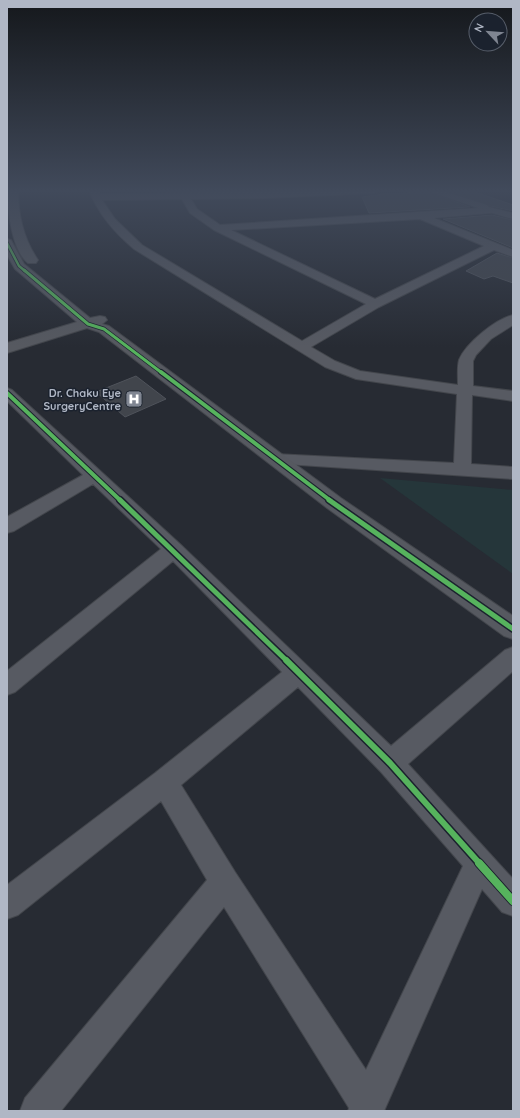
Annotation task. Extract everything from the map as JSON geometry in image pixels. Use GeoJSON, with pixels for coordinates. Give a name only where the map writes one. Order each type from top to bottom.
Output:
{"type":"FeatureCollection","features":[{"type":"Feature","properties":{"kind":"street"},"geometry":{"type":"LineString","coordinates":[[22,242],[28,257],[40,266]]}},
{"type":"Feature","properties":{"kind":"street"},"geometry":{"type":"LineString","coordinates":[[133,242],[138,247],[301,347],[330,364],[356,375],[464,391],[513,396]]}},
{"type":"Feature","properties":{"kind":"street"},"geometry":{"type":"LineString","coordinates":[[247,242],[375,304]]}},
{"type":"Feature","properties":{"kind":"street"},"geometry":{"type":"LineString","coordinates":[[484,242],[513,254]]}},
{"type":"Feature","properties":{"kind":"street"},"geometry":{"type":"LineString","coordinates":[[7,243],[19,266],[99,324],[334,503],[513,629]]}},
{"type":"Feature","properties":{"kind":"street"},"geometry":{"type":"LineString","coordinates":[[301,347],[375,304],[493,246]]}},
{"type":"Feature","properties":{"kind":"street"},"geometry":{"type":"LineString","coordinates":[[93,309],[99,324]]}},
{"type":"Feature","properties":{"kind":"street"},"geometry":{"type":"LineString","coordinates":[[462,469],[466,361],[469,354],[488,336],[513,319]]}},
{"type":"Feature","properties":{"kind":"street"},"geometry":{"type":"LineString","coordinates":[[7,348],[99,324]]}},
{"type":"Feature","properties":{"kind":"street"},"geometry":{"type":"LineString","coordinates":[[7,393],[174,550],[390,763],[513,901]]}},
{"type":"Feature","properties":{"kind":"street"},"geometry":{"type":"LineString","coordinates":[[275,459],[513,473]]}},
{"type":"Feature","properties":{"kind":"street"},"geometry":{"type":"LineString","coordinates":[[7,526],[94,476]]}},
{"type":"Feature","properties":{"kind":"street"},"geometry":{"type":"LineString","coordinates":[[7,685],[174,550]]}},
{"type":"Feature","properties":{"kind":"street"},"geometry":{"type":"LineString","coordinates":[[390,763],[513,657]]}},
{"type":"Feature","properties":{"kind":"street"},"geometry":{"type":"LineString","coordinates":[[7,904],[164,782],[298,673]]}},
{"type":"Feature","properties":{"kind":"street"},"geometry":{"type":"LineString","coordinates":[[164,782],[367,1108]]}},
{"type":"Feature","properties":{"kind":"street"},"geometry":{"type":"LineString","coordinates":[[367,1108],[479,863]]}},
{"type":"Feature","properties":{"kind":"street"},"geometry":{"type":"LineString","coordinates":[[38,1111],[225,882]]}},
{"type":"Feature","properties":{"kind":"shaded area"},"geometry":{"type":"Polygon","coordinates":[[[380,478],[513,490],[513,574],[380,478]]]}},
{"type":"Feature","properties":{"kind":"building"},"geometry":{"type":"Polygon","coordinates":[[[499,242],[513,242],[513,248],[499,242]]]}},
{"type":"Feature","properties":{"kind":"building"},"geometry":{"type":"Polygon","coordinates":[[[497,253],[513,258],[513,283],[493,276],[484,279],[466,271],[497,253]]]}},
{"type":"Feature","properties":{"kind":"building"},"geometry":{"type":"Polygon","coordinates":[[[136,376],[166,399],[125,417],[96,392],[136,376]]]}},
{"type":"Feature","properties":{"kind":"cycle path"},"geometry":{"type":"LineString","coordinates":[[7,243],[19,266],[88,324],[104,329],[334,503],[513,629]]}},
{"type":"Feature","properties":{"kind":"cycle path"},"geometry":{"type":"LineString","coordinates":[[7,393],[174,550],[390,763],[513,901]]}},
{"type":"Feature","properties":{"kind":"place","name":"Dr. Chaku Eye SurgeryCentre"},"geometry":{"type":"Point","coordinates":[134,399]}}]}
